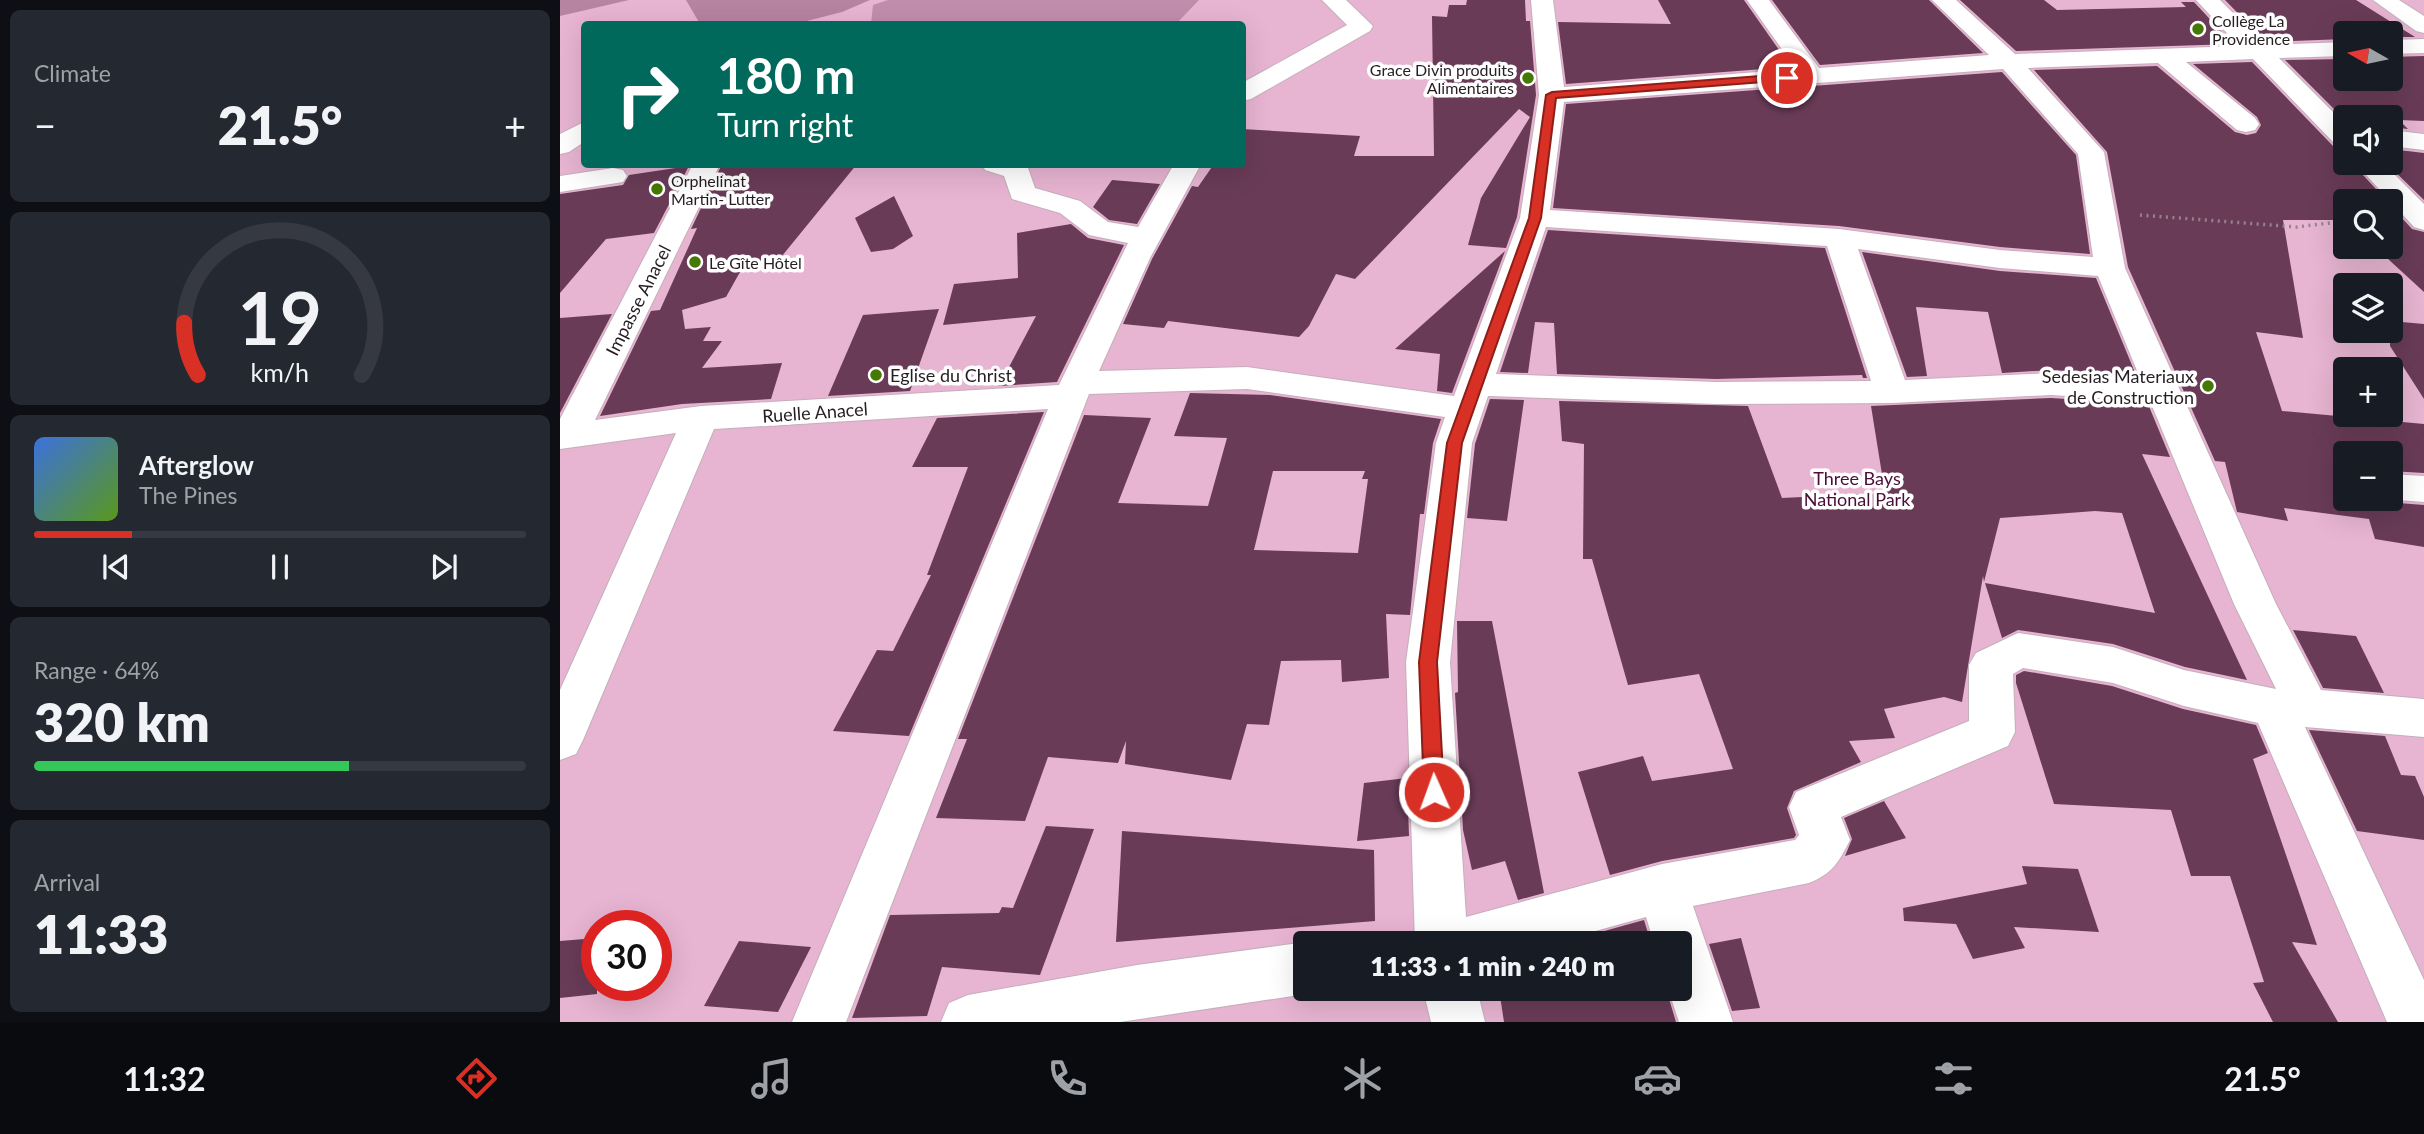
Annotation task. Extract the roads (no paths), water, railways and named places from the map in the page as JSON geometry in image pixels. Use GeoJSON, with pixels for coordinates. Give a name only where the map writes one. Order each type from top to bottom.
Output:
{"type":"FeatureCollection","features":[{"type":"Feature","properties":{"kind":"street"},"geometry":{"type":"LineString","coordinates":[[1246,92],[1362,26],[1333,0]]}},
{"type":"Feature","properties":{"kind":"street"},"geometry":{"type":"LineString","coordinates":[[1440,931],[1428,662],[1454,443],[1535,218],[1552,95],[1542,0]]}},
{"type":"Feature","properties":{"kind":"street"},"geometry":{"type":"LineString","coordinates":[[1758,0],[1813,76]]}},
{"type":"Feature","properties":{"kind":"street"},"geometry":{"type":"LineString","coordinates":[[1942,0],[2010,61],[2091,152],[2110,268],[2160,390],[2255,604],[2290,708],[2415,1022]]}},
{"type":"Feature","properties":{"kind":"street"},"geometry":{"type":"LineString","coordinates":[[2207,0],[2333,124]]}},
{"type":"Feature","properties":{"kind":"street"},"geometry":{"type":"LineString","coordinates":[[2384,0],[2424,26]]}},
{"type":"Feature","properties":{"kind":"street"},"geometry":{"type":"LineString","coordinates":[[2403,47],[2424,47]]}},
{"type":"Feature","properties":{"kind":"street"},"geometry":{"type":"LineString","coordinates":[[1552,95],[2010,61],[2333,49]]}},
{"type":"Feature","properties":{"kind":"street"},"geometry":{"type":"LineString","coordinates":[[2163,55],[2246,124]]}},
{"type":"Feature","properties":{"kind":"street"},"geometry":{"type":"LineString","coordinates":[[560,146],[581,132]]}},
{"type":"Feature","properties":{"kind":"street"},"geometry":{"type":"LineString","coordinates":[[2403,140],[2424,142]]}},
{"type":"Feature","properties":{"kind":"street","name":"Impasse Anacel"},"geometry":{"type":"LineString","coordinates":[[565,436],[705,168]]}},
{"type":"Feature","properties":{"kind":"street"},"geometry":{"type":"LineString","coordinates":[[1008,168],[1017,171],[1022,193],[1070,207],[1098,229],[1146,238]]}},
{"type":"Feature","properties":{"kind":"street"},"geometry":{"type":"LineString","coordinates":[[819,1022],[1074,389],[1146,238],[1186,168]]}},
{"type":"Feature","properties":{"kind":"street"},"geometry":{"type":"LineString","coordinates":[[2380,175],[2424,221]]}},
{"type":"Feature","properties":{"kind":"street"},"geometry":{"type":"LineString","coordinates":[[560,184],[613,176]]}},
{"type":"Feature","properties":{"kind":"street"},"geometry":{"type":"LineString","coordinates":[[1535,218],[1839,238],[2000,259],[2110,268]]}},
{"type":"Feature","properties":{"kind":"street"},"geometry":{"type":"LineString","coordinates":[[1839,238],[1892,392]]}},
{"type":"Feature","properties":{"kind":"street","name":"Ruelle Anacel"},"geometry":{"type":"LineString","coordinates":[[565,436],[701,418],[1247,378],[1471,396],[1892,392],[2051,384],[2160,390]]}},
{"type":"Feature","properties":{"kind":"street"},"geometry":{"type":"LineString","coordinates":[[560,740],[701,418]]}},
{"type":"Feature","properties":{"kind":"street"},"geometry":{"type":"LineString","coordinates":[[2403,488],[2424,489]]}},
{"type":"Feature","properties":{"kind":"street"},"geometry":{"type":"LineString","coordinates":[[1506,931],[1662,888],[1809,860],[1825,840],[1813,807],[1992,732],[1991,665],[2018,650],[2113,665],[2184,688],[2290,708],[2424,718]]}},
{"type":"Feature","properties":{"kind":"street"},"geometry":{"type":"LineString","coordinates":[[1662,888],[1706,1022]]}},
{"type":"Feature","properties":{"kind":"street"},"geometry":{"type":"LineString","coordinates":[[968,1022],[1137,992],[1293,970]]}},
{"type":"Feature","properties":{"kind":"street"},"geometry":{"type":"LineString","coordinates":[[1453,1001],[1458,1022]]}},
{"type":"Feature","properties":{"kind":"place","name":"Collège La Providence"},"geometry":{"type":"Point","coordinates":[2198,29]}},
{"type":"Feature","properties":{"kind":"place","name":"Grace Divin produits Alimentaires"},"geometry":{"type":"Point","coordinates":[1528,78]}},
{"type":"Feature","properties":{"kind":"place","name":"Orphelinat Martin- Lutter"},"geometry":{"type":"Point","coordinates":[657,189]}},
{"type":"Feature","properties":{"kind":"place","name":"Le Gîte Hôtel"},"geometry":{"type":"Point","coordinates":[695,262]}},
{"type":"Feature","properties":{"kind":"place","name":"Eglise du Christ"},"geometry":{"type":"Point","coordinates":[876,375]}},
{"type":"Feature","properties":{"kind":"place","name":"Sedesias Materiaux de Construction"},"geometry":{"type":"Point","coordinates":[2208,386]}},
{"type":"Feature","properties":{"kind":"park label","name":"Three Bays National Park"},"geometry":{"type":"Point","coordinates":[1857,488]}}]}
